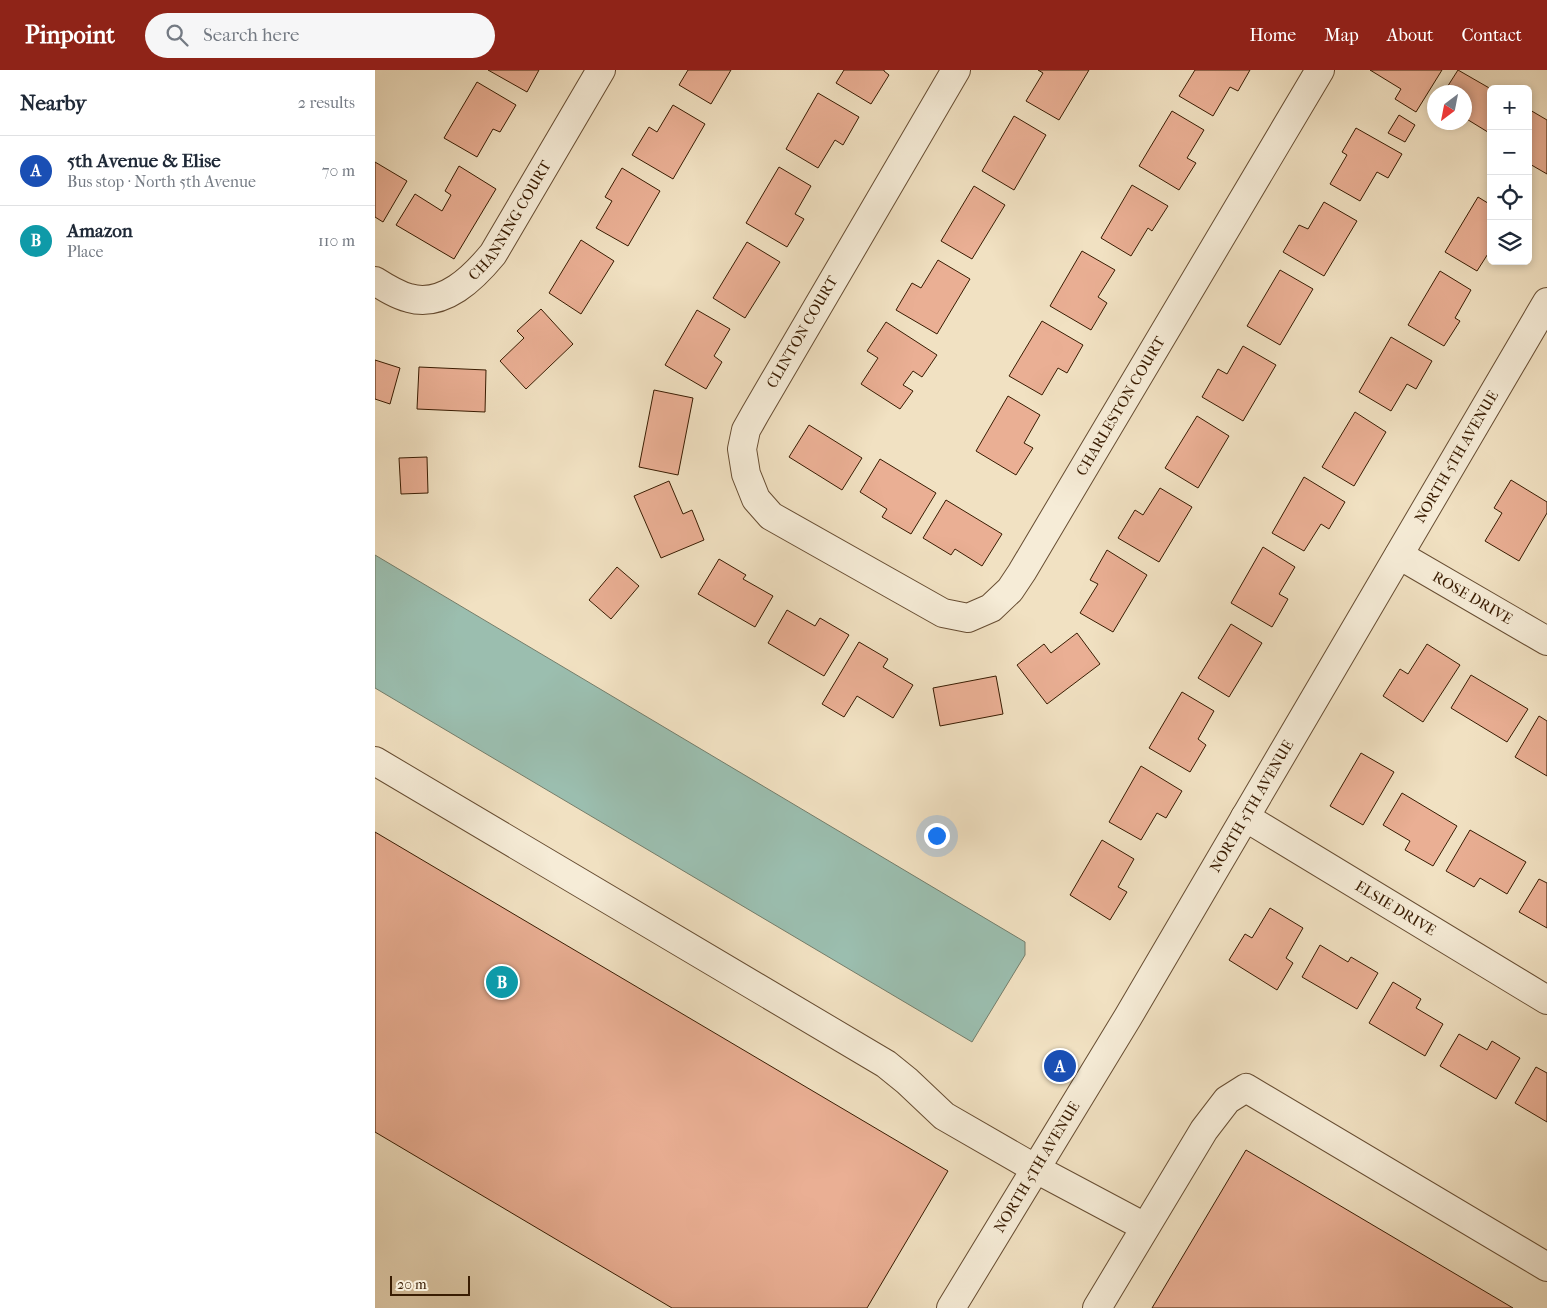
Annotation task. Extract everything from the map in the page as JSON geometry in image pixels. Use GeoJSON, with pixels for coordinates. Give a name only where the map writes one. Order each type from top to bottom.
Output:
{"type":"FeatureCollection","features":[{"type":"Feature","properties":{"kind":"street","name":"CHANNING COURT"},"geometry":{"type":"LineString","coordinates":[[375,281],[388,289],[411,298],[430,299],[450,292],[471,279],[493,254],[601,70]]}},
{"type":"Feature","properties":{"kind":"street","name":"CLINTON COURT"},"geometry":{"type":"LineString","coordinates":[[856,563],[771,516],[756,499],[746,474],[742,448],[746,430],[755,414],[956,70]]}},
{"type":"Feature","properties":{"kind":"street","name":"CHARLESTON COURT"},"geometry":{"type":"LineString","coordinates":[[856,563],[943,614],[968,618],[991,608],[1010,590],[1321,70]]}},
{"type":"Feature","properties":{"kind":"street","name":"NORTH 5TH AVENUE"},"geometry":{"type":"LineString","coordinates":[[951,1308],[1128,1017],[1547,302]]}},
{"type":"Feature","properties":{"kind":"street","name":"ROSE DRIVE"},"geometry":{"type":"LineString","coordinates":[[1399,555],[1547,641]]}},
{"type":"Feature","properties":{"kind":"street"},"geometry":{"type":"LineString","coordinates":[[375,760],[886,1064],[907,1080],[944,1116],[1145,1227]]}},
{"type":"Feature","properties":{"kind":"street","name":"ELSIE DRIVE"},"geometry":{"type":"LineString","coordinates":[[1245,818],[1547,1000]]}},
{"type":"Feature","properties":{"kind":"street"},"geometry":{"type":"LineString","coordinates":[[1097,1308],[1204,1130],[1227,1100],[1246,1088],[1547,1267]]}},
{"type":"Feature","properties":{"kind":"shaded area"},"geometry":{"type":"Polygon","coordinates":[[[375,555],[1025,942],[1025,955],[972,1042],[375,688],[375,555]]]}},
{"type":"Feature","properties":{"kind":"building"},"geometry":{"type":"Polygon","coordinates":[[[488,70],[539,70],[527,92],[488,70]]]}},
{"type":"Feature","properties":{"kind":"building"},"geometry":{"type":"Polygon","coordinates":[[[688,70],[731,70],[711,104],[679,85],[688,70]]]}},
{"type":"Feature","properties":{"kind":"building"},"geometry":{"type":"Polygon","coordinates":[[[844,70],[884,70],[889,75],[871,104],[836,83],[844,70]]]}},
{"type":"Feature","properties":{"kind":"building"},"geometry":{"type":"Polygon","coordinates":[[[1038,70],[1089,70],[1059,120],[1026,101],[1043,73],[1038,70]]]}},
{"type":"Feature","properties":{"kind":"building"},"geometry":{"type":"Polygon","coordinates":[[[1195,70],[1250,70],[1238,91],[1230,87],[1213,116],[1179,96],[1195,70]]]}},
{"type":"Feature","properties":{"kind":"building"},"geometry":{"type":"Polygon","coordinates":[[[1370,70],[1442,70],[1433,85],[1427,85],[1427,94],[1416,112],[1395,99],[1401,89],[1370,70]]]}},
{"type":"Feature","properties":{"kind":"building"},"geometry":{"type":"Polygon","coordinates":[[[1458,70],[1487,87],[1487,132],[1472,122],[1472,85],[1448,85],[1458,70]]]}},
{"type":"Feature","properties":{"kind":"building"},"geometry":{"type":"Polygon","coordinates":[[[477,82],[516,105],[500,132],[493,129],[477,157],[444,138],[477,82]]]}},
{"type":"Feature","properties":{"kind":"building"},"geometry":{"type":"Polygon","coordinates":[[[818,93],[859,117],[843,145],[835,140],[818,168],[786,149],[818,93]]]}},
{"type":"Feature","properties":{"kind":"building"},"geometry":{"type":"Polygon","coordinates":[[[673,105],[705,124],[673,179],[632,155],[649,127],[657,132],[673,105]]]}},
{"type":"Feature","properties":{"kind":"building"},"geometry":{"type":"Polygon","coordinates":[[[1172,111],[1204,130],[1187,158],[1196,163],[1179,190],[1139,166],[1172,111]]]}},
{"type":"Feature","properties":{"kind":"building"},"geometry":{"type":"Polygon","coordinates":[[[1532,111],[1547,120],[1547,174],[1532,165],[1532,111]]]}},
{"type":"Feature","properties":{"kind":"building"},"geometry":{"type":"Polygon","coordinates":[[[1399,115],[1415,125],[1405,142],[1388,133],[1399,115]]]}},
{"type":"Feature","properties":{"kind":"building"},"geometry":{"type":"Polygon","coordinates":[[[1014,116],[1046,135],[1014,190],[982,171],[1014,116]]]}},
{"type":"Feature","properties":{"kind":"building"},"geometry":{"type":"Polygon","coordinates":[[[1356,128],[1402,154],[1388,178],[1377,172],[1360,201],[1330,184],[1347,155],[1342,152],[1356,128]]]}},
{"type":"Feature","properties":{"kind":"building"},"geometry":{"type":"Polygon","coordinates":[[[375,162],[407,181],[383,222],[375,217],[375,162]]]}},
{"type":"Feature","properties":{"kind":"building"},"geometry":{"type":"Polygon","coordinates":[[[459,166],[496,189],[454,259],[396,225],[415,194],[442,211],[451,195],[445,191],[459,166]]]}},
{"type":"Feature","properties":{"kind":"building"},"geometry":{"type":"Polygon","coordinates":[[[779,167],[811,186],[795,214],[804,219],[787,247],[746,223],[779,167]]]}},
{"type":"Feature","properties":{"kind":"building"},"geometry":{"type":"Polygon","coordinates":[[[622,168],[660,191],[628,246],[596,228],[612,201],[605,197],[622,168]]]}},
{"type":"Feature","properties":{"kind":"building"},"geometry":{"type":"Polygon","coordinates":[[[1132,185],[1168,206],[1152,231],[1148,228],[1131,256],[1101,238],[1132,185]]]}},
{"type":"Feature","properties":{"kind":"building"},"geometry":{"type":"Polygon","coordinates":[[[974,186],[1005,205],[972,259],[941,241],[974,186]]]}},
{"type":"Feature","properties":{"kind":"building"},"geometry":{"type":"Polygon","coordinates":[[[1478,197],[1487,203],[1487,255],[1477,271],[1445,252],[1478,197]]]}},
{"type":"Feature","properties":{"kind":"building"},"geometry":{"type":"Polygon","coordinates":[[[1324,202],[1357,221],[1324,276],[1283,252],[1299,225],[1308,229],[1324,202]]]}},
{"type":"Feature","properties":{"kind":"building"},"geometry":{"type":"Polygon","coordinates":[[[581,240],[614,261],[581,314],[549,293],[581,240]]]}},
{"type":"Feature","properties":{"kind":"building"},"geometry":{"type":"Polygon","coordinates":[[[747,242],[780,262],[745,318],[713,298],[747,242]]]}},
{"type":"Feature","properties":{"kind":"building"},"geometry":{"type":"Polygon","coordinates":[[[1082,251],[1115,270],[1098,297],[1107,303],[1091,330],[1050,306],[1082,251]]]}},
{"type":"Feature","properties":{"kind":"building"},"geometry":{"type":"Polygon","coordinates":[[[938,260],[970,279],[937,334],[896,310],[912,283],[921,288],[938,260]]]}},
{"type":"Feature","properties":{"kind":"building"},"geometry":{"type":"Polygon","coordinates":[[[1280,270],[1313,289],[1280,345],[1247,326],[1280,270]]]}},
{"type":"Feature","properties":{"kind":"building"},"geometry":{"type":"Polygon","coordinates":[[[1440,271],[1471,290],[1455,318],[1460,321],[1444,346],[1408,325],[1440,271]]]}},
{"type":"Feature","properties":{"kind":"building"},"geometry":{"type":"Polygon","coordinates":[[[541,309],[573,344],[526,389],[500,361],[524,338],[517,331],[541,309]]]}},
{"type":"Feature","properties":{"kind":"building"},"geometry":{"type":"Polygon","coordinates":[[[697,310],[730,329],[714,356],[722,362],[706,389],[665,365],[697,310]]]}},
{"type":"Feature","properties":{"kind":"building"},"geometry":{"type":"Polygon","coordinates":[[[1042,321],[1083,345],[1067,373],[1058,368],[1042,395],[1009,376],[1042,321]]]}},
{"type":"Feature","properties":{"kind":"building"},"geometry":{"type":"Polygon","coordinates":[[[886,322],[937,355],[922,377],[913,371],[903,385],[913,391],[900,409],[861,384],[878,358],[867,351],[886,322]]]}},
{"type":"Feature","properties":{"kind":"building"},"geometry":{"type":"Polygon","coordinates":[[[1391,337],[1432,361],[1416,389],[1407,384],[1391,411],[1359,392],[1391,337]]]}},
{"type":"Feature","properties":{"kind":"building"},"geometry":{"type":"Polygon","coordinates":[[[1243,346],[1276,365],[1243,421],[1202,397],[1218,369],[1227,374],[1243,346]]]}},
{"type":"Feature","properties":{"kind":"building"},"geometry":{"type":"Polygon","coordinates":[[[375,360],[400,368],[390,404],[375,399],[375,360]]]}},
{"type":"Feature","properties":{"kind":"building"},"geometry":{"type":"Polygon","coordinates":[[[419,367],[486,370],[485,412],[417,409],[419,367]]]}},
{"type":"Feature","properties":{"kind":"building"},"geometry":{"type":"Polygon","coordinates":[[[654,390],[693,398],[678,475],[639,467],[654,390]]]}},
{"type":"Feature","properties":{"kind":"building"},"geometry":{"type":"Polygon","coordinates":[[[1008,396],[1040,415],[1024,443],[1033,448],[1016,475],[976,451],[1008,396]]]}},
{"type":"Feature","properties":{"kind":"building"},"geometry":{"type":"Polygon","coordinates":[[[1355,412],[1386,432],[1354,486],[1322,467],[1355,412]]]}},
{"type":"Feature","properties":{"kind":"building"},"geometry":{"type":"Polygon","coordinates":[[[1197,416],[1229,436],[1198,488],[1165,468],[1197,416]]]}},
{"type":"Feature","properties":{"kind":"building"},"geometry":{"type":"Polygon","coordinates":[[[809,425],[862,458],[842,490],[789,457],[809,425]]]}},
{"type":"Feature","properties":{"kind":"building"},"geometry":{"type":"Polygon","coordinates":[[[427,457],[428,493],[401,494],[399,458],[427,457]]]}},
{"type":"Feature","properties":{"kind":"building"},"geometry":{"type":"Polygon","coordinates":[[[880,459],[936,493],[911,534],[882,517],[887,509],[860,492],[880,459]]]}},
{"type":"Feature","properties":{"kind":"building"},"geometry":{"type":"Polygon","coordinates":[[[1304,477],[1345,502],[1329,529],[1321,524],[1304,551],[1272,533],[1304,477]]]}},
{"type":"Feature","properties":{"kind":"building"},"geometry":{"type":"Polygon","coordinates":[[[1511,480],[1547,502],[1547,513],[1519,561],[1485,541],[1502,513],[1494,508],[1511,480]]]}},
{"type":"Feature","properties":{"kind":"building"},"geometry":{"type":"Polygon","coordinates":[[[669,481],[683,514],[692,510],[704,540],[661,558],[634,496],[669,481]]]}},
{"type":"Feature","properties":{"kind":"building"},"geometry":{"type":"Polygon","coordinates":[[[1160,488],[1192,507],[1159,562],[1118,538],[1135,510],[1143,515],[1160,488]]]}},
{"type":"Feature","properties":{"kind":"building"},"geometry":{"type":"Polygon","coordinates":[[[946,500],[1002,534],[982,566],[955,549],[951,555],[923,538],[946,500]]]}},
{"type":"Feature","properties":{"kind":"building"},"geometry":{"type":"Polygon","coordinates":[[[1263,547],[1295,567],[1279,594],[1288,599],[1272,627],[1231,603],[1263,547]]]}},
{"type":"Feature","properties":{"kind":"building"},"geometry":{"type":"Polygon","coordinates":[[[1107,550],[1147,575],[1113,632],[1080,613],[1098,584],[1090,580],[1107,550]]]}},
{"type":"Feature","properties":{"kind":"building"},"geometry":{"type":"Polygon","coordinates":[[[719,559],[746,575],[743,579],[773,596],[755,627],[698,594],[719,559]]]}},
{"type":"Feature","properties":{"kind":"building"},"geometry":{"type":"Polygon","coordinates":[[[617,567],[639,586],[611,619],[589,600],[617,567]]]}},
{"type":"Feature","properties":{"kind":"building"},"geometry":{"type":"Polygon","coordinates":[[[787,610],[815,626],[820,618],[849,635],[824,676],[768,643],[787,610]]]}},
{"type":"Feature","properties":{"kind":"building"},"geometry":{"type":"Polygon","coordinates":[[[1231,624],[1262,643],[1229,697],[1198,678],[1231,624]]]}},
{"type":"Feature","properties":{"kind":"building"},"geometry":{"type":"Polygon","coordinates":[[[1077,633],[1100,664],[1047,704],[1017,665],[1044,644],[1051,653],[1077,633]]]}},
{"type":"Feature","properties":{"kind":"building"},"geometry":{"type":"Polygon","coordinates":[[[859,642],[888,659],[883,667],[913,685],[893,718],[857,696],[844,717],[822,704],[859,642]]]}},
{"type":"Feature","properties":{"kind":"building"},"geometry":{"type":"Polygon","coordinates":[[[1427,644],[1460,665],[1423,722],[1383,696],[1400,669],[1408,674],[1427,644]]]}},
{"type":"Feature","properties":{"kind":"building"},"geometry":{"type":"Polygon","coordinates":[[[1471,675],[1528,709],[1507,742],[1451,708],[1471,675]]]}},
{"type":"Feature","properties":{"kind":"building"},"geometry":{"type":"Polygon","coordinates":[[[996,676],[1003,714],[940,726],[933,688],[996,676]]]}},
{"type":"Feature","properties":{"kind":"building"},"geometry":{"type":"Polygon","coordinates":[[[1182,692],[1214,711],[1198,739],[1206,745],[1190,772],[1149,748],[1182,692]]]}},
{"type":"Feature","properties":{"kind":"building"},"geometry":{"type":"Polygon","coordinates":[[[1539,716],[1547,721],[1547,776],[1515,757],[1539,716]]]}},
{"type":"Feature","properties":{"kind":"building"},"geometry":{"type":"Polygon","coordinates":[[[1361,753],[1394,772],[1363,825],[1330,806],[1361,753]]]}},
{"type":"Feature","properties":{"kind":"building"},"geometry":{"type":"Polygon","coordinates":[[[1141,766],[1182,791],[1166,818],[1157,813],[1141,840],[1109,822],[1141,766]]]}},
{"type":"Feature","properties":{"kind":"building"},"geometry":{"type":"Polygon","coordinates":[[[1402,793],[1457,826],[1433,866],[1405,850],[1410,841],[1383,825],[1402,793]]]}},
{"type":"Feature","properties":{"kind":"building"},"geometry":{"type":"Polygon","coordinates":[[[1470,830],[1526,862],[1507,894],[1480,878],[1474,887],[1446,871],[1470,830]]]}},
{"type":"Feature","properties":{"kind":"building"},"geometry":{"type":"Polygon","coordinates":[[[375,832],[948,1171],[867,1308],[672,1308],[375,1132],[375,832]]]}},
{"type":"Feature","properties":{"kind":"building"},"geometry":{"type":"Polygon","coordinates":[[[1102,840],[1134,859],[1118,887],[1127,892],[1110,920],[1070,895],[1102,840]]]}},
{"type":"Feature","properties":{"kind":"building"},"geometry":{"type":"Polygon","coordinates":[[[1539,879],[1547,883],[1547,928],[1519,912],[1539,879]]]}},
{"type":"Feature","properties":{"kind":"building"},"geometry":{"type":"Polygon","coordinates":[[[1270,908],[1303,928],[1286,958],[1293,963],[1277,990],[1229,960],[1245,934],[1252,938],[1270,908]]]}},
{"type":"Feature","properties":{"kind":"building"},"geometry":{"type":"Polygon","coordinates":[[[1320,945],[1348,962],[1351,957],[1378,973],[1357,1009],[1302,977],[1320,945]]]}},
{"type":"Feature","properties":{"kind":"building"},"geometry":{"type":"Polygon","coordinates":[[[1393,982],[1421,999],[1416,1008],[1443,1024],[1425,1056],[1369,1023],[1393,982]]]}},
{"type":"Feature","properties":{"kind":"building"},"geometry":{"type":"Polygon","coordinates":[[[1459,1034],[1487,1050],[1492,1041],[1520,1058],[1496,1099],[1440,1066],[1459,1034]]]}},
{"type":"Feature","properties":{"kind":"building"},"geometry":{"type":"Polygon","coordinates":[[[1536,1067],[1547,1073],[1547,1122],[1515,1103],[1536,1067]]]}},
{"type":"Feature","properties":{"kind":"building"},"geometry":{"type":"Polygon","coordinates":[[[1246,1150],[1513,1308],[1152,1308],[1246,1150]]]}},
{"type":"Feature","properties":{"kind":"place","name":"Amazon"},"geometry":{"type":"Point","coordinates":[502,982]}},
{"type":"Feature","properties":{"kind":"place","name":"5th Avenue & Elise"},"geometry":{"type":"Point","coordinates":[1060,1066]}}]}
